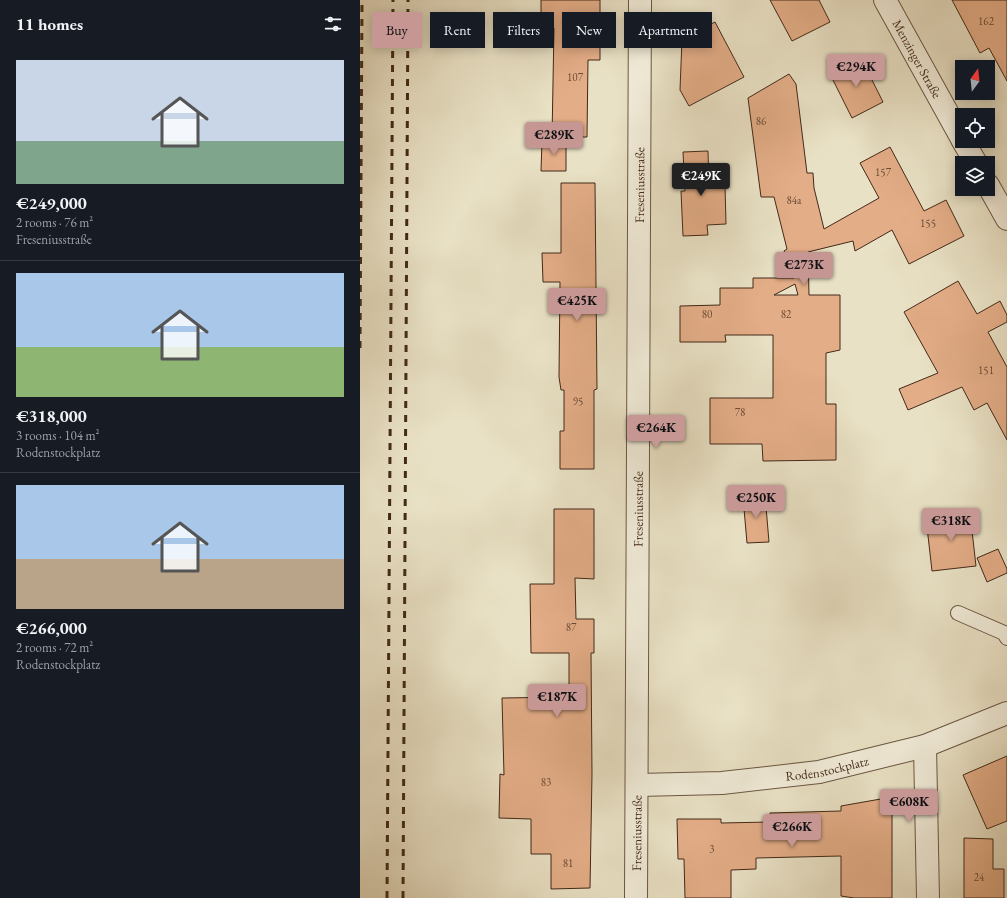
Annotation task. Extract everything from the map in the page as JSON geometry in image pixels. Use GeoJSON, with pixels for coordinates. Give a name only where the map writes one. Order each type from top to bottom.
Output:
{"type":"FeatureCollection","features":[{"type":"Feature","properties":{"kind":"street","name":"Freseniusstraße"},"geometry":{"type":"LineString","coordinates":[[636,898],[638,785],[640,0]]}},
{"type":"Feature","properties":{"kind":"street","name":"Menzinger Straße"},"geometry":{"type":"LineString","coordinates":[[885,0],[955,126]]}},
{"type":"Feature","properties":{"kind":"street"},"geometry":{"type":"LineString","coordinates":[[994,196],[1007,219]]}},
{"type":"Feature","properties":{"kind":"street","name":"Rodenstockplatz"},"geometry":{"type":"LineString","coordinates":[[638,785],[722,783],[819,772],[925,746],[1007,713]]}},
{"type":"Feature","properties":{"kind":"street"},"geometry":{"type":"LineString","coordinates":[[925,746],[928,898]]}},
{"type":"Feature","properties":{"kind":"lane"},"geometry":{"type":"LineString","coordinates":[[958,613],[1004,633],[1007,638]]}},
{"type":"Feature","properties":{"kind":"building"},"geometry":{"type":"Polygon","coordinates":[[[541,0],[600,0],[600,12],[562,12],[562,48],[600,48],[600,60],[588,60],[587,137],[552,137],[554,12],[541,12],[541,0]]]}},
{"type":"Feature","properties":{"kind":"building"},"geometry":{"type":"Polygon","coordinates":[[[770,0],[819,0],[830,22],[792,41],[770,0]]]}},
{"type":"Feature","properties":{"kind":"building"},"geometry":{"type":"Polygon","coordinates":[[[952,0],[1007,0],[1007,81],[989,48],[980,53],[952,0]]]}},
{"type":"Feature","properties":{"kind":"building"},"geometry":{"type":"Polygon","coordinates":[[[715,22],[744,77],[689,106],[680,90],[682,48],[712,48],[712,24],[715,22]]]}},
{"type":"Feature","properties":{"kind":"building"},"geometry":{"type":"Polygon","coordinates":[[[861,58],[883,102],[852,118],[830,74],[861,58]]]}},
{"type":"Feature","properties":{"kind":"building"},"geometry":{"type":"Polygon","coordinates":[[[789,74],[796,84],[807,173],[813,173],[814,188],[824,229],[879,198],[860,163],[890,147],[924,211],[946,200],[964,236],[909,264],[892,230],[855,251],[853,241],[808,252],[809,295],[840,295],[840,350],[826,353],[826,404],[836,404],[836,460],[763,461],[762,444],[710,444],[710,398],[773,398],[773,335],[725,335],[726,342],[680,342],[680,306],[720,305],[720,288],[753,288],[753,278],[794,278],[788,257],[786,257],[784,251],[787,249],[774,197],[761,197],[748,98],[789,74]],[[795,284],[774,295],[798,295],[795,284]]]}},
{"type":"Feature","properties":{"kind":"building"},"geometry":{"type":"Polygon","coordinates":[[[542,141],[566,142],[566,171],[541,171],[542,141]]]}},
{"type":"Feature","properties":{"kind":"building"},"geometry":{"type":"Polygon","coordinates":[[[708,151],[709,186],[725,186],[726,224],[707,225],[708,235],[683,236],[681,191],[685,191],[683,152],[708,151]]]}},
{"type":"Feature","properties":{"kind":"building"},"geometry":{"type":"Polygon","coordinates":[[[561,183],[595,183],[597,389],[594,390],[594,469],[560,469],[560,431],[564,431],[564,390],[561,390],[559,377],[560,282],[543,282],[542,253],[561,253],[561,183]]]}},
{"type":"Feature","properties":{"kind":"building"},"geometry":{"type":"Polygon","coordinates":[[[958,281],[977,314],[1000,301],[1007,315],[1007,322],[988,332],[1007,367],[1007,440],[987,403],[974,410],[962,387],[908,410],[899,389],[938,373],[904,312],[958,281]]]}},
{"type":"Feature","properties":{"kind":"building"},"geometry":{"type":"Polygon","coordinates":[[[765,495],[769,542],[747,543],[743,497],[765,495]]]}},
{"type":"Feature","properties":{"kind":"building"},"geometry":{"type":"Polygon","coordinates":[[[554,509],[594,509],[594,579],[575,578],[576,619],[594,619],[594,653],[591,653],[592,774],[590,888],[551,889],[551,854],[531,854],[531,819],[499,818],[500,774],[504,775],[502,698],[569,697],[569,653],[531,653],[530,584],[554,584],[554,509]]]}},
{"type":"Feature","properties":{"kind":"building"},"geometry":{"type":"Polygon","coordinates":[[[970,513],[976,566],[932,571],[926,518],[970,513]]]}},
{"type":"Feature","properties":{"kind":"building"},"geometry":{"type":"Polygon","coordinates":[[[998,549],[1007,569],[1007,573],[987,582],[977,558],[998,549]]]}},
{"type":"Feature","properties":{"kind":"building"},"geometry":{"type":"Polygon","coordinates":[[[1007,756],[1007,821],[987,829],[963,775],[1007,756]]]}},
{"type":"Feature","properties":{"kind":"building"},"geometry":{"type":"Polygon","coordinates":[[[892,797],[892,898],[854,898],[841,896],[841,856],[756,858],[756,869],[731,870],[731,898],[685,898],[684,859],[678,859],[677,819],[721,819],[721,823],[770,822],[770,813],[841,811],[841,806],[892,797]]]}},
{"type":"Feature","properties":{"kind":"building"},"geometry":{"type":"Polygon","coordinates":[[[964,838],[993,839],[993,869],[1004,869],[1004,898],[964,898],[964,838]]]}},
{"type":"Feature","properties":{"kind":"railway"},"geometry":{"type":"LineString","coordinates":[[360,348],[362,0]]}},
{"type":"Feature","properties":{"kind":"railway"},"geometry":{"type":"LineString","coordinates":[[387,898],[393,0]]}},
{"type":"Feature","properties":{"kind":"railway"},"geometry":{"type":"LineString","coordinates":[[403,898],[408,0]]}}]}
